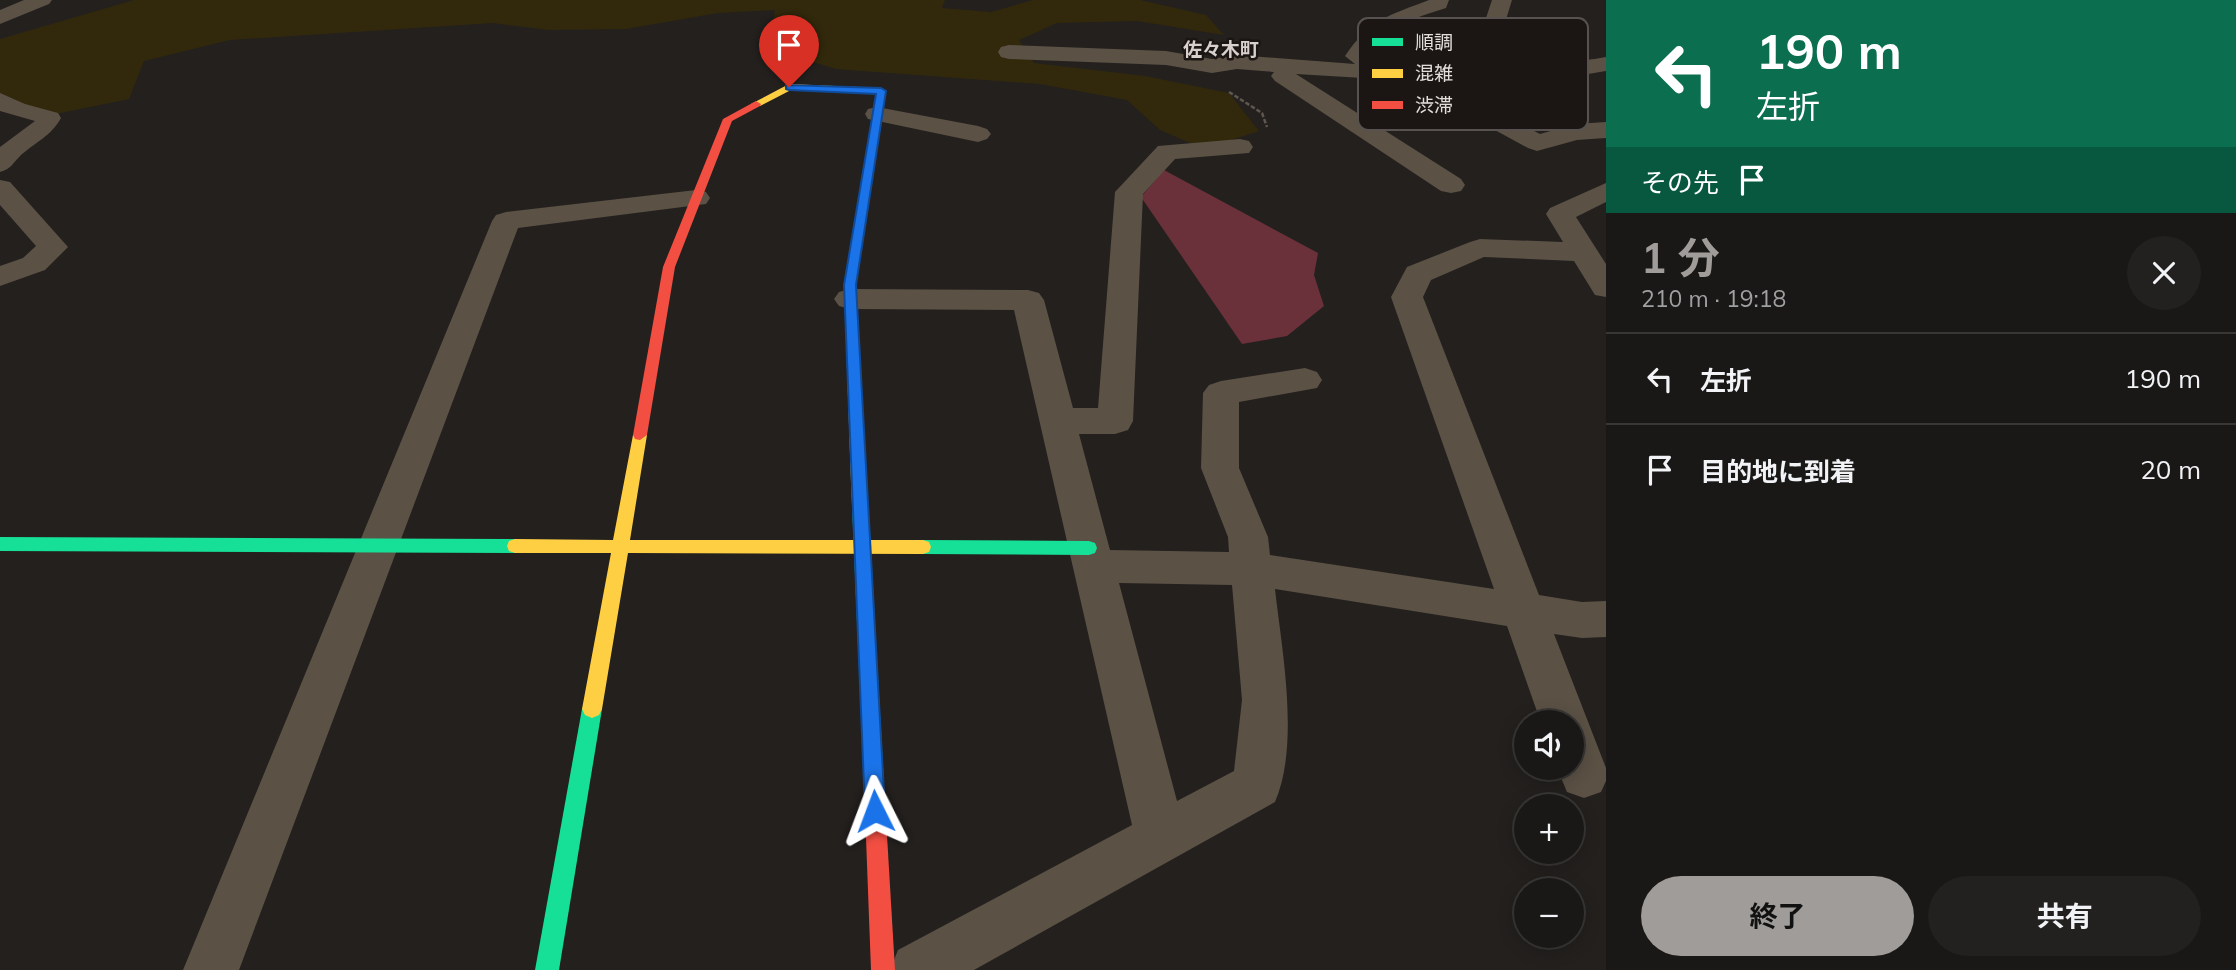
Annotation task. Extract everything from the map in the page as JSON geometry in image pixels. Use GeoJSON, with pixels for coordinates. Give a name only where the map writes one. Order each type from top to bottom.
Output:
{"type":"FeatureCollection","features":[{"type":"Feature","properties":{"kind":"street"},"geometry":{"type":"LineString","coordinates":[[0,18],[42,0]]}},
{"type":"Feature","properties":{"kind":"street"},"geometry":{"type":"LineString","coordinates":[[1392,18],[1439,4],[1438,0]]}},
{"type":"Feature","properties":{"kind":"street"},"geometry":{"type":"LineString","coordinates":[[1497,18],[1502,0]]}},
{"type":"Feature","properties":{"kind":"street"},"geometry":{"type":"LineString","coordinates":[[1009,52],[1166,58],[1212,66],[1237,62],[1358,71]]}},
{"type":"Feature","properties":{"kind":"street"},"geometry":{"type":"LineString","coordinates":[[1588,67],[1606,64]]}},
{"type":"Feature","properties":{"kind":"street"},"geometry":{"type":"LineString","coordinates":[[1291,66],[1283,76],[1358,125]]}},
{"type":"Feature","properties":{"kind":"street"},"geometry":{"type":"LineString","coordinates":[[547,970],[668,267],[728,119],[789,87],[881,91],[850,299],[883,970]]}},
{"type":"Feature","properties":{"kind":"street"},"geometry":{"type":"LineString","coordinates":[[0,100],[5,106],[36,111],[49,118],[45,127],[2,156]]}},
{"type":"Feature","properties":{"kind":"street"},"geometry":{"type":"LineString","coordinates":[[877,114],[978,134]]}},
{"type":"Feature","properties":{"kind":"street"},"geometry":{"type":"LineString","coordinates":[[1588,121],[1606,120]]}},
{"type":"Feature","properties":{"kind":"street"},"geometry":{"type":"LineString","coordinates":[[1365,130],[1451,186]]}},
{"type":"Feature","properties":{"kind":"street"},"geometry":{"type":"LineString","coordinates":[[1513,130],[1537,143],[1575,132],[1602,143]]}},
{"type":"Feature","properties":{"kind":"street"},"geometry":{"type":"LineString","coordinates":[[1058,421],[1115,421],[1129,192],[1167,152],[1240,146]]}},
{"type":"Feature","properties":{"kind":"street"},"geometry":{"type":"LineString","coordinates":[[0,188],[53,247],[34,264],[0,277]]}},
{"type":"Feature","properties":{"kind":"street"},"geometry":{"type":"LineString","coordinates":[[1606,191],[1560,214],[1606,288]]}},
{"type":"Feature","properties":{"kind":"street"},"geometry":{"type":"LineString","coordinates":[[211,970],[506,221],[696,198]]}},
{"type":"Feature","properties":{"kind":"street"},"geometry":{"type":"LineString","coordinates":[[1560,710],[1407,297],[1418,274],[1480,248],[1584,252]]}},
{"type":"Feature","properties":{"kind":"street"},"geometry":{"type":"LineString","coordinates":[[850,299],[1028,300],[1161,838]]}},
{"type":"Feature","properties":{"kind":"street"},"geometry":{"type":"LineString","coordinates":[[918,970],[1257,785],[1265,700],[1248,537],[1220,468],[1221,393],[1305,380]]}},
{"type":"Feature","properties":{"kind":"street"},"geometry":{"type":"LineString","coordinates":[[0,544],[862,547],[1091,557],[1251,569],[1582,620],[1606,619]]}},
{"type":"Feature","properties":{"kind":"path"},"geometry":{"type":"LineString","coordinates":[[1212,66],[1210,80],[1262,113],[1268,130],[1240,146]]}},
{"type":"Feature","properties":{"kind":"shaded area"},"geometry":{"type":"Polygon","coordinates":[[[134,0],[945,0],[942,8],[991,12],[1033,0],[1140,0],[1206,15],[1224,35],[1137,21],[1057,23],[1019,40],[1034,63],[1145,76],[1229,93],[1259,131],[1204,149],[1160,130],[1127,100],[1040,84],[836,69],[768,48],[775,10],[718,13],[626,29],[549,30],[493,23],[230,40],[144,61],[129,99],[46,116],[0,99],[0,39],[134,0]]]}},
{"type":"Feature","properties":{"kind":"shaded area"},"geometry":{"type":"Polygon","coordinates":[[[1164,170],[1318,253],[1314,275],[1324,306],[1287,336],[1242,344],[1141,197],[1164,170]]]}},
{"type":"Feature","properties":{"kind":"traffic: fast"},"geometry":{"type":"LineString","coordinates":[[859,482],[874,785]]}},
{"type":"Feature","properties":{"kind":"traffic: fast"},"geometry":{"type":"LineString","coordinates":[[0,544],[515,546]]}},
{"type":"Feature","properties":{"kind":"traffic: fast"},"geometry":{"type":"LineString","coordinates":[[923,547],[1089,548]]}},
{"type":"Feature","properties":{"kind":"traffic: fast"},"geometry":{"type":"LineString","coordinates":[[547,970],[592,709]]}},
{"type":"Feature","properties":{"kind":"traffic: slow"},"geometry":{"type":"LineString","coordinates":[[756,104],[789,87],[881,91],[850,285],[859,482]]}},
{"type":"Feature","properties":{"kind":"traffic: slow"},"geometry":{"type":"LineString","coordinates":[[592,709],[640,435]]}},
{"type":"Feature","properties":{"kind":"traffic: slow"},"geometry":{"type":"LineString","coordinates":[[515,546],[923,547]]}},
{"type":"Feature","properties":{"kind":"traffic: jam"},"geometry":{"type":"LineString","coordinates":[[640,435],[669,267],[728,119],[756,104]]}},
{"type":"Feature","properties":{"kind":"traffic: jam"},"geometry":{"type":"LineString","coordinates":[[874,785],[883,970]]}},
{"type":"Feature","properties":{"kind":"district","name":"佐々木町"},"geometry":{"type":"Point","coordinates":[1221,49]}},
{"type":"Feature","properties":{"kind":"route"},"geometry":{"type":"LineString","coordinates":[[789,87],[881,91],[850,285],[875,811]]}}]}
